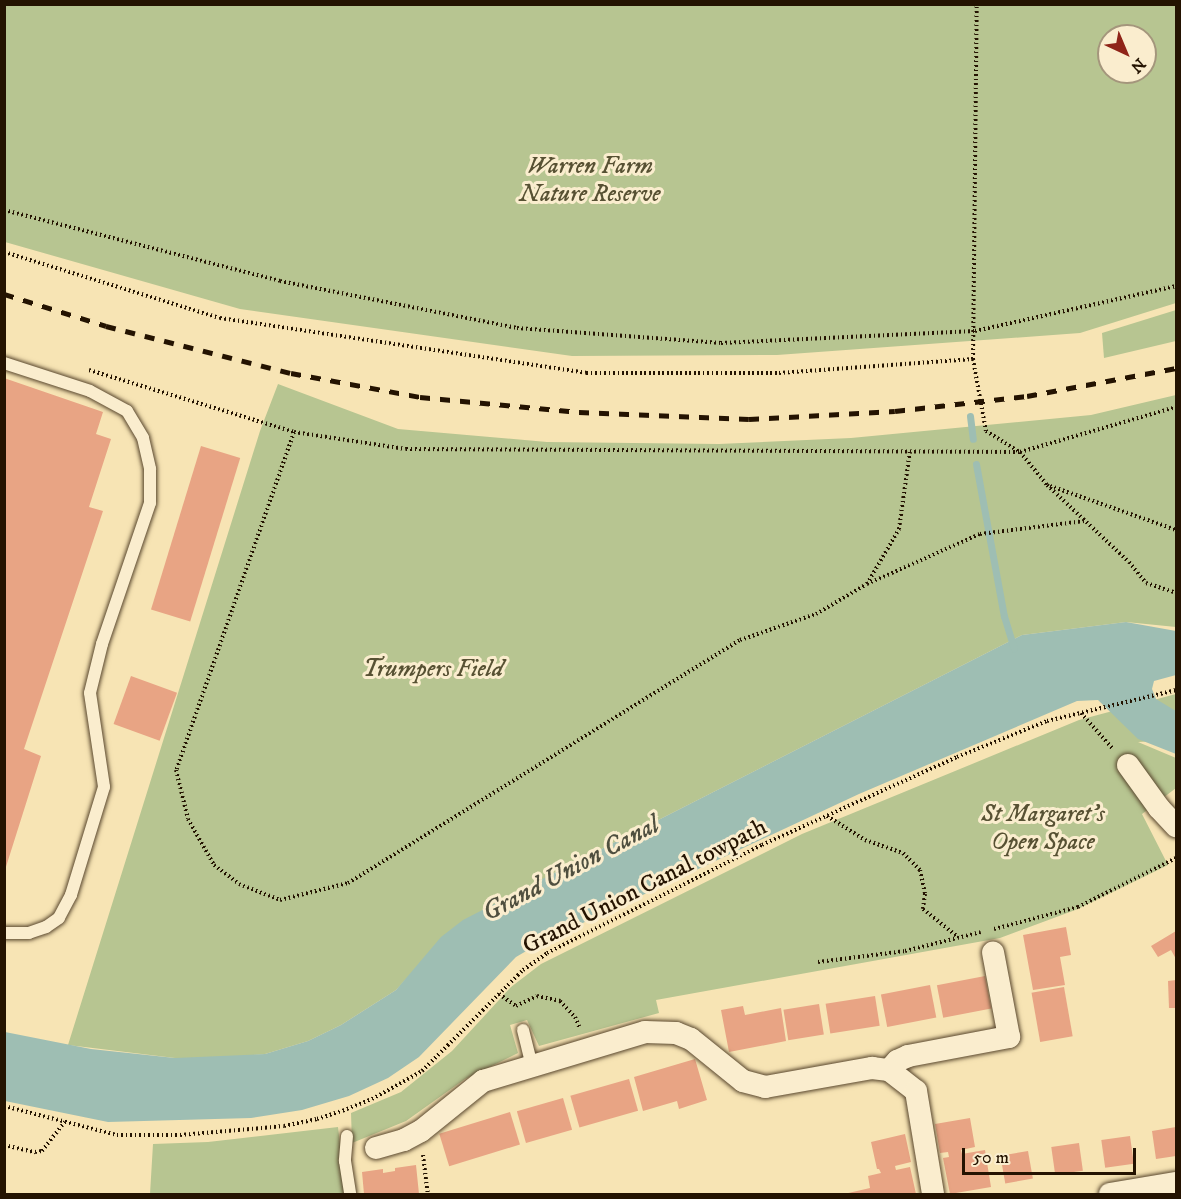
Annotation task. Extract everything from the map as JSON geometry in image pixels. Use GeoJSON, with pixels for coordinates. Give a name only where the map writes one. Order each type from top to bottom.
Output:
{"type":"FeatureCollection","features":[{"type":"Feature","properties":{"kind":"street"},"geometry":{"type":"LineString","coordinates":[[1128,765],[1159,808],[1176,826]]}},
{"type":"Feature","properties":{"kind":"street"},"geometry":{"type":"LineString","coordinates":[[889,1070],[897,1061],[908,1056],[1009,1037],[993,952]]}},
{"type":"Feature","properties":{"kind":"street"},"geometry":{"type":"LineString","coordinates":[[376,1148],[404,1140],[421,1131],[483,1081],[645,1032],[676,1032],[691,1039],[743,1081],[765,1087],[872,1068],[889,1070],[916,1091],[933,1194]]}},
{"type":"Feature","properties":{"kind":"street"},"geometry":{"type":"LineString","coordinates":[[1110,1194],[1176,1183]]}},
{"type":"Feature","properties":{"kind":"lane"},"geometry":{"type":"LineString","coordinates":[[4,363],[90,392],[127,411],[143,438],[150,469],[150,503],[102,644],[90,693],[104,787],[71,895],[59,918],[46,927],[29,933],[4,933]]}},
{"type":"Feature","properties":{"kind":"lane"},"geometry":{"type":"LineString","coordinates":[[523,1030],[532,1065]]}},
{"type":"Feature","properties":{"kind":"lane"},"geometry":{"type":"LineString","coordinates":[[347,1136],[345,1161],[350,1194]]}},
{"type":"Feature","properties":{"kind":"path"},"geometry":{"type":"LineString","coordinates":[[977,4],[974,359],[986,431],[1020,452],[1047,485],[1128,562],[1146,583],[1176,593]]}},
{"type":"Feature","properties":{"kind":"path"},"geometry":{"type":"LineString","coordinates":[[4,210],[280,280],[517,328],[721,343],[975,331],[1176,286]]}},
{"type":"Feature","properties":{"kind":"path"},"geometry":{"type":"LineString","coordinates":[[4,252],[220,318],[586,373],[779,373],[974,359]]}},
{"type":"Feature","properties":{"kind":"path"},"geometry":{"type":"LineString","coordinates":[[82,368],[294,432],[406,449],[1020,452],[1176,407]]}},
{"type":"Feature","properties":{"kind":"path"},"geometry":{"type":"LineString","coordinates":[[294,432],[176,770],[188,819],[214,865],[239,884],[280,900],[348,883],[740,640],[816,614],[867,584],[980,534],[1085,520]]}},
{"type":"Feature","properties":{"kind":"path"},"geometry":{"type":"LineString","coordinates":[[867,584],[899,529],[910,451]]}},
{"type":"Feature","properties":{"kind":"path"},"geometry":{"type":"LineString","coordinates":[[1047,485],[1176,530]]}},
{"type":"Feature","properties":{"kind":"path","name":"Grand Union Canal towpath"},"geometry":{"type":"LineString","coordinates":[[4,1106],[117,1135],[170,1135],[284,1126],[317,1119],[372,1099],[422,1071],[523,970],[547,953],[827,816],[957,757],[1047,720],[1176,690]]}},
{"type":"Feature","properties":{"kind":"path"},"geometry":{"type":"LineString","coordinates":[[1081,712],[1128,765]]}},
{"type":"Feature","properties":{"kind":"path"},"geometry":{"type":"LineString","coordinates":[[827,816],[865,840],[903,853],[920,870],[926,894],[923,909],[959,938]]}},
{"type":"Feature","properties":{"kind":"path"},"geometry":{"type":"LineString","coordinates":[[818,963],[905,951],[1078,907],[1176,858]]}},
{"type":"Feature","properties":{"kind":"path"},"geometry":{"type":"LineString","coordinates":[[499,994],[516,1006],[537,996],[560,1001],[575,1017],[589,1049]]}},
{"type":"Feature","properties":{"kind":"path"},"geometry":{"type":"LineString","coordinates":[[4,1145],[35,1152],[42,1151],[65,1122]]}},
{"type":"Feature","properties":{"kind":"path"},"geometry":{"type":"LineString","coordinates":[[421,1131],[428,1194]]}},
{"type":"Feature","properties":{"kind":"green space","name":"Warren Farm Nature Reserve"},"geometry":{"type":"Polygon","coordinates":[[[4,5],[1176,5],[1176,303],[1080,333],[777,355],[572,356],[240,309],[5,242],[4,5]]]}},
{"type":"Feature","properties":{"kind":"green space"},"geometry":{"type":"Polygon","coordinates":[[[1176,310],[1176,341],[1104,358],[1102,333],[1176,310]]]}},
{"type":"Feature","properties":{"kind":"green space","name":"Trumpers Field"},"geometry":{"type":"Polygon","coordinates":[[[278,384],[398,429],[547,442],[719,444],[851,438],[1091,415],[1176,395],[1176,627],[1126,622],[1022,635],[554,873],[417,967],[396,990],[341,1025],[308,1041],[265,1054],[222,1058],[175,1058],[68,1045],[260,431],[278,384]]]}},
{"type":"Feature","properties":{"kind":"green space","name":"St Margaret's Open Space"},"geometry":{"type":"Polygon","coordinates":[[[1176,694],[1176,740],[1138,742],[1176,758],[1176,788],[1142,814],[1168,865],[1078,909],[1000,938],[656,1000],[659,1013],[539,1046],[527,1020],[510,1025],[518,1053],[465,1079],[406,1121],[352,1143],[351,1113],[401,1092],[452,1051],[511,987],[541,964],[802,834],[1079,720],[1176,694]]]}},
{"type":"Feature","properties":{"kind":"green space"},"geometry":{"type":"Polygon","coordinates":[[[338,1127],[346,1194],[150,1194],[153,1144],[208,1142],[338,1127]]]}},
{"type":"Feature","properties":{"kind":"water","name":"Grand Union Canal"},"geometry":{"type":"Polygon","coordinates":[[[1126,622],[1176,631],[1176,675],[1154,681],[1152,689],[1156,699],[1176,711],[1176,754],[1138,739],[1098,700],[1077,701],[859,794],[540,943],[516,957],[419,1057],[388,1078],[349,1096],[302,1110],[251,1118],[108,1122],[5,1101],[5,1032],[91,1049],[175,1058],[265,1054],[308,1041],[341,1025],[396,990],[441,937],[463,920],[554,873],[1022,635],[1126,622]]]}},
{"type":"Feature","properties":{"kind":"building"},"geometry":{"type":"Polygon","coordinates":[[[4,378],[103,412],[96,434],[111,439],[89,507],[103,511],[24,749],[41,756],[5,870],[4,378]]]}},
{"type":"Feature","properties":{"kind":"building"},"geometry":{"type":"Polygon","coordinates":[[[201,446],[240,458],[190,622],[151,610],[201,446]]]}},
{"type":"Feature","properties":{"kind":"building"},"geometry":{"type":"Polygon","coordinates":[[[131,676],[177,693],[160,741],[114,724],[131,676]]]}},
{"type":"Feature","properties":{"kind":"building"},"geometry":{"type":"Polygon","coordinates":[[[1066,927],[1071,955],[1060,957],[1065,985],[1033,990],[1023,935],[1066,927]]]}},
{"type":"Feature","properties":{"kind":"building"},"geometry":{"type":"Polygon","coordinates":[[[1176,931],[1176,959],[1171,950],[1158,957],[1151,946],[1176,931]]]}},
{"type":"Feature","properties":{"kind":"building"},"geometry":{"type":"Polygon","coordinates":[[[985,976],[991,1008],[943,1018],[937,985],[985,976]]]}},
{"type":"Feature","properties":{"kind":"building"},"geometry":{"type":"Polygon","coordinates":[[[1176,980],[1176,1008],[1169,1008],[1168,981],[1176,980]]]}},
{"type":"Feature","properties":{"kind":"building"},"geometry":{"type":"Polygon","coordinates":[[[930,985],[936,1017],[887,1027],[881,995],[930,985]]]}},
{"type":"Feature","properties":{"kind":"building"},"geometry":{"type":"Polygon","coordinates":[[[1064,987],[1073,1036],[1040,1042],[1032,993],[1064,987]]]}},
{"type":"Feature","properties":{"kind":"building"},"geometry":{"type":"Polygon","coordinates":[[[875,996],[880,1026],[830,1033],[826,1004],[875,996]]]}},
{"type":"Feature","properties":{"kind":"building"},"geometry":{"type":"Polygon","coordinates":[[[819,1004],[824,1035],[788,1040],[783,1010],[819,1004]]]}},
{"type":"Feature","properties":{"kind":"building"},"geometry":{"type":"Polygon","coordinates":[[[743,1006],[745,1015],[781,1008],[786,1041],[729,1052],[721,1010],[743,1006]]]}},
{"type":"Feature","properties":{"kind":"building"},"geometry":{"type":"Polygon","coordinates":[[[695,1059],[707,1100],[679,1109],[677,1101],[643,1111],[634,1077],[695,1059]]]}},
{"type":"Feature","properties":{"kind":"building"},"geometry":{"type":"Polygon","coordinates":[[[629,1079],[638,1111],[579,1128],[570,1096],[629,1079]]]}},
{"type":"Feature","properties":{"kind":"building"},"geometry":{"type":"Polygon","coordinates":[[[563,1098],[572,1130],[526,1143],[517,1111],[563,1098]]]}},
{"type":"Feature","properties":{"kind":"building"},"geometry":{"type":"Polygon","coordinates":[[[510,1112],[520,1145],[449,1166],[439,1134],[510,1112]]]}},
{"type":"Feature","properties":{"kind":"building"},"geometry":{"type":"Polygon","coordinates":[[[970,1118],[975,1147],[961,1150],[962,1154],[985,1150],[991,1187],[950,1194],[943,1158],[949,1157],[948,1152],[940,1153],[935,1124],[970,1118]]]}},
{"type":"Feature","properties":{"kind":"building"},"geometry":{"type":"Polygon","coordinates":[[[1176,1127],[1176,1156],[1156,1159],[1152,1131],[1176,1127]]]}},
{"type":"Feature","properties":{"kind":"building"},"geometry":{"type":"Polygon","coordinates":[[[905,1134],[911,1162],[895,1166],[896,1170],[910,1167],[916,1194],[844,1194],[870,1188],[868,1176],[881,1173],[877,1169],[871,1142],[905,1134]]]}},
{"type":"Feature","properties":{"kind":"building"},"geometry":{"type":"Polygon","coordinates":[[[1130,1136],[1134,1164],[1105,1168],[1101,1140],[1130,1136]]]}},
{"type":"Feature","properties":{"kind":"building"},"geometry":{"type":"Polygon","coordinates":[[[1079,1143],[1083,1171],[1055,1175],[1051,1147],[1079,1143]]]}},
{"type":"Feature","properties":{"kind":"building"},"geometry":{"type":"Polygon","coordinates":[[[1028,1151],[1033,1179],[1005,1183],[1000,1156],[1028,1151]]]}},
{"type":"Feature","properties":{"kind":"building"},"geometry":{"type":"Polygon","coordinates":[[[416,1165],[419,1194],[364,1194],[362,1172],[383,1169],[383,1173],[395,1171],[395,1168],[416,1165]]]}},
{"type":"Feature","properties":{"kind":"waterway"},"geometry":{"type":"LineString","coordinates":[[970,416],[973,439]]}},
{"type":"Feature","properties":{"kind":"waterway"},"geometry":{"type":"LineString","coordinates":[[976,464],[1004,616],[1014,648]]}},
{"type":"Feature","properties":{"kind":"railway"},"geometry":{"type":"LineString","coordinates":[[4,294],[106,326],[291,373],[420,397],[579,412],[749,419],[895,411],[1027,396],[1176,368]]}}]}
